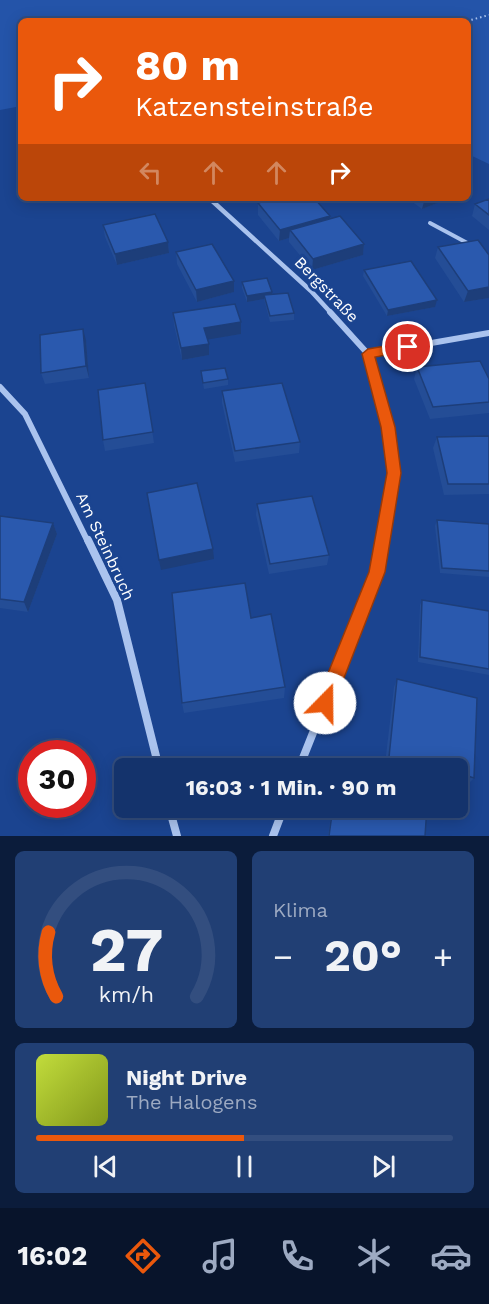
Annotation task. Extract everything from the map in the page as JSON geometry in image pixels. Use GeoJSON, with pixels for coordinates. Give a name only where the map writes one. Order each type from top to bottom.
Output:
{"type":"FeatureCollection","features":[{"type":"Feature","properties":{"kind":"street","name":"Bergstraße"},"geometry":{"type":"LineString","coordinates":[[212,201],[312,291],[368,354],[388,427],[394,473],[377,572],[303,758]]}},
{"type":"Feature","properties":{"kind":"street"},"geometry":{"type":"LineString","coordinates":[[368,354],[489,333]]}},
{"type":"Feature","properties":{"kind":"street","name":"Am Steinbruch"},"geometry":{"type":"LineString","coordinates":[[0,387],[26,414],[117,600],[156,758]]}},
{"type":"Feature","properties":{"kind":"street"},"geometry":{"type":"LineString","coordinates":[[172,818],[177,836]]}},
{"type":"Feature","properties":{"kind":"street"},"geometry":{"type":"LineString","coordinates":[[273,836],[280,818]]}},
{"type":"Feature","properties":{"kind":"lane"},"geometry":{"type":"LineString","coordinates":[[430,223],[479,249]]}},
{"type":"Feature","properties":{"kind":"path"},"geometry":{"type":"LineString","coordinates":[[471,20],[489,15]]}},
{"type":"Feature","properties":{"kind":"shaded area"},"geometry":{"type":"Polygon","coordinates":[[[0,0],[489,0],[489,164],[471,155],[471,18],[18,18],[18,107],[0,110],[0,0]]]}},
{"type":"Feature","properties":{"kind":"building"},"geometry":{"type":"Polygon","coordinates":[[[489,199],[489,215],[475,204],[489,199]]]}},
{"type":"Feature","properties":{"kind":"building"},"geometry":{"type":"Polygon","coordinates":[[[317,201],[330,216],[280,230],[258,203],[317,201]]]}},
{"type":"Feature","properties":{"kind":"building"},"geometry":{"type":"Polygon","coordinates":[[[155,214],[168,242],[115,254],[103,225],[155,214]]]}},
{"type":"Feature","properties":{"kind":"building"},"geometry":{"type":"Polygon","coordinates":[[[340,216],[364,244],[313,259],[290,230],[340,216]]]}},
{"type":"Feature","properties":{"kind":"building"},"geometry":{"type":"Polygon","coordinates":[[[478,240],[489,255],[489,287],[468,291],[438,247],[478,240]]]}},
{"type":"Feature","properties":{"kind":"building"},"geometry":{"type":"Polygon","coordinates":[[[212,244],[234,281],[196,290],[176,252],[212,244]]]}},
{"type":"Feature","properties":{"kind":"building"},"geometry":{"type":"Polygon","coordinates":[[[411,261],[437,300],[388,310],[364,270],[411,261]]]}},
{"type":"Feature","properties":{"kind":"building"},"geometry":{"type":"Polygon","coordinates":[[[267,278],[272,292],[247,296],[242,282],[267,278]]]}},
{"type":"Feature","properties":{"kind":"building"},"geometry":{"type":"Polygon","coordinates":[[[288,293],[294,313],[270,316],[264,295],[288,293]]]}},
{"type":"Feature","properties":{"kind":"building"},"geometry":{"type":"Polygon","coordinates":[[[235,304],[241,322],[204,328],[209,344],[181,348],[173,313],[235,304]]]}},
{"type":"Feature","properties":{"kind":"building"},"geometry":{"type":"Polygon","coordinates":[[[83,329],[86,366],[41,373],[40,335],[83,329]]]}},
{"type":"Feature","properties":{"kind":"building"},"geometry":{"type":"Polygon","coordinates":[[[480,361],[489,379],[489,402],[433,407],[417,367],[480,361]]]}},
{"type":"Feature","properties":{"kind":"building"},"geometry":{"type":"Polygon","coordinates":[[[225,368],[228,379],[203,383],[201,371],[225,368]]]}},
{"type":"Feature","properties":{"kind":"building"},"geometry":{"type":"Polygon","coordinates":[[[145,383],[153,432],[103,440],[98,390],[145,383]]]}},
{"type":"Feature","properties":{"kind":"building"},"geometry":{"type":"Polygon","coordinates":[[[282,383],[300,442],[235,451],[222,391],[282,383]]]}},
{"type":"Feature","properties":{"kind":"building"},"geometry":{"type":"Polygon","coordinates":[[[489,436],[489,484],[448,484],[437,437],[489,436]]]}},
{"type":"Feature","properties":{"kind":"building"},"geometry":{"type":"Polygon","coordinates":[[[197,483],[213,549],[159,560],[147,493],[197,483]]]}},
{"type":"Feature","properties":{"kind":"building"},"geometry":{"type":"Polygon","coordinates":[[[312,496],[329,555],[270,564],[257,504],[312,496]]]}},
{"type":"Feature","properties":{"kind":"building"},"geometry":{"type":"Polygon","coordinates":[[[0,516],[53,523],[24,602],[0,599],[0,516]]]}},
{"type":"Feature","properties":{"kind":"building"},"geometry":{"type":"Polygon","coordinates":[[[437,520],[489,524],[489,571],[442,568],[437,520]]]}},
{"type":"Feature","properties":{"kind":"building"},"geometry":{"type":"Polygon","coordinates":[[[245,583],[251,618],[271,614],[285,687],[182,703],[172,593],[245,583]]]}},
{"type":"Feature","properties":{"kind":"building"},"geometry":{"type":"Polygon","coordinates":[[[422,600],[489,611],[489,669],[420,657],[422,600]]]}},
{"type":"Feature","properties":{"kind":"building"},"geometry":{"type":"Polygon","coordinates":[[[397,679],[477,698],[474,778],[468,776],[468,758],[389,757],[397,679]]]}},
{"type":"Feature","properties":{"kind":"building"},"geometry":{"type":"Polygon","coordinates":[[[331,818],[426,818],[425,836],[329,836],[331,818]]]}},
{"type":"Feature","properties":{"kind":"route"},"geometry":{"type":"LineString","coordinates":[[325,703],[377,572],[394,473],[388,427],[368,354],[408,347]]}}]}
